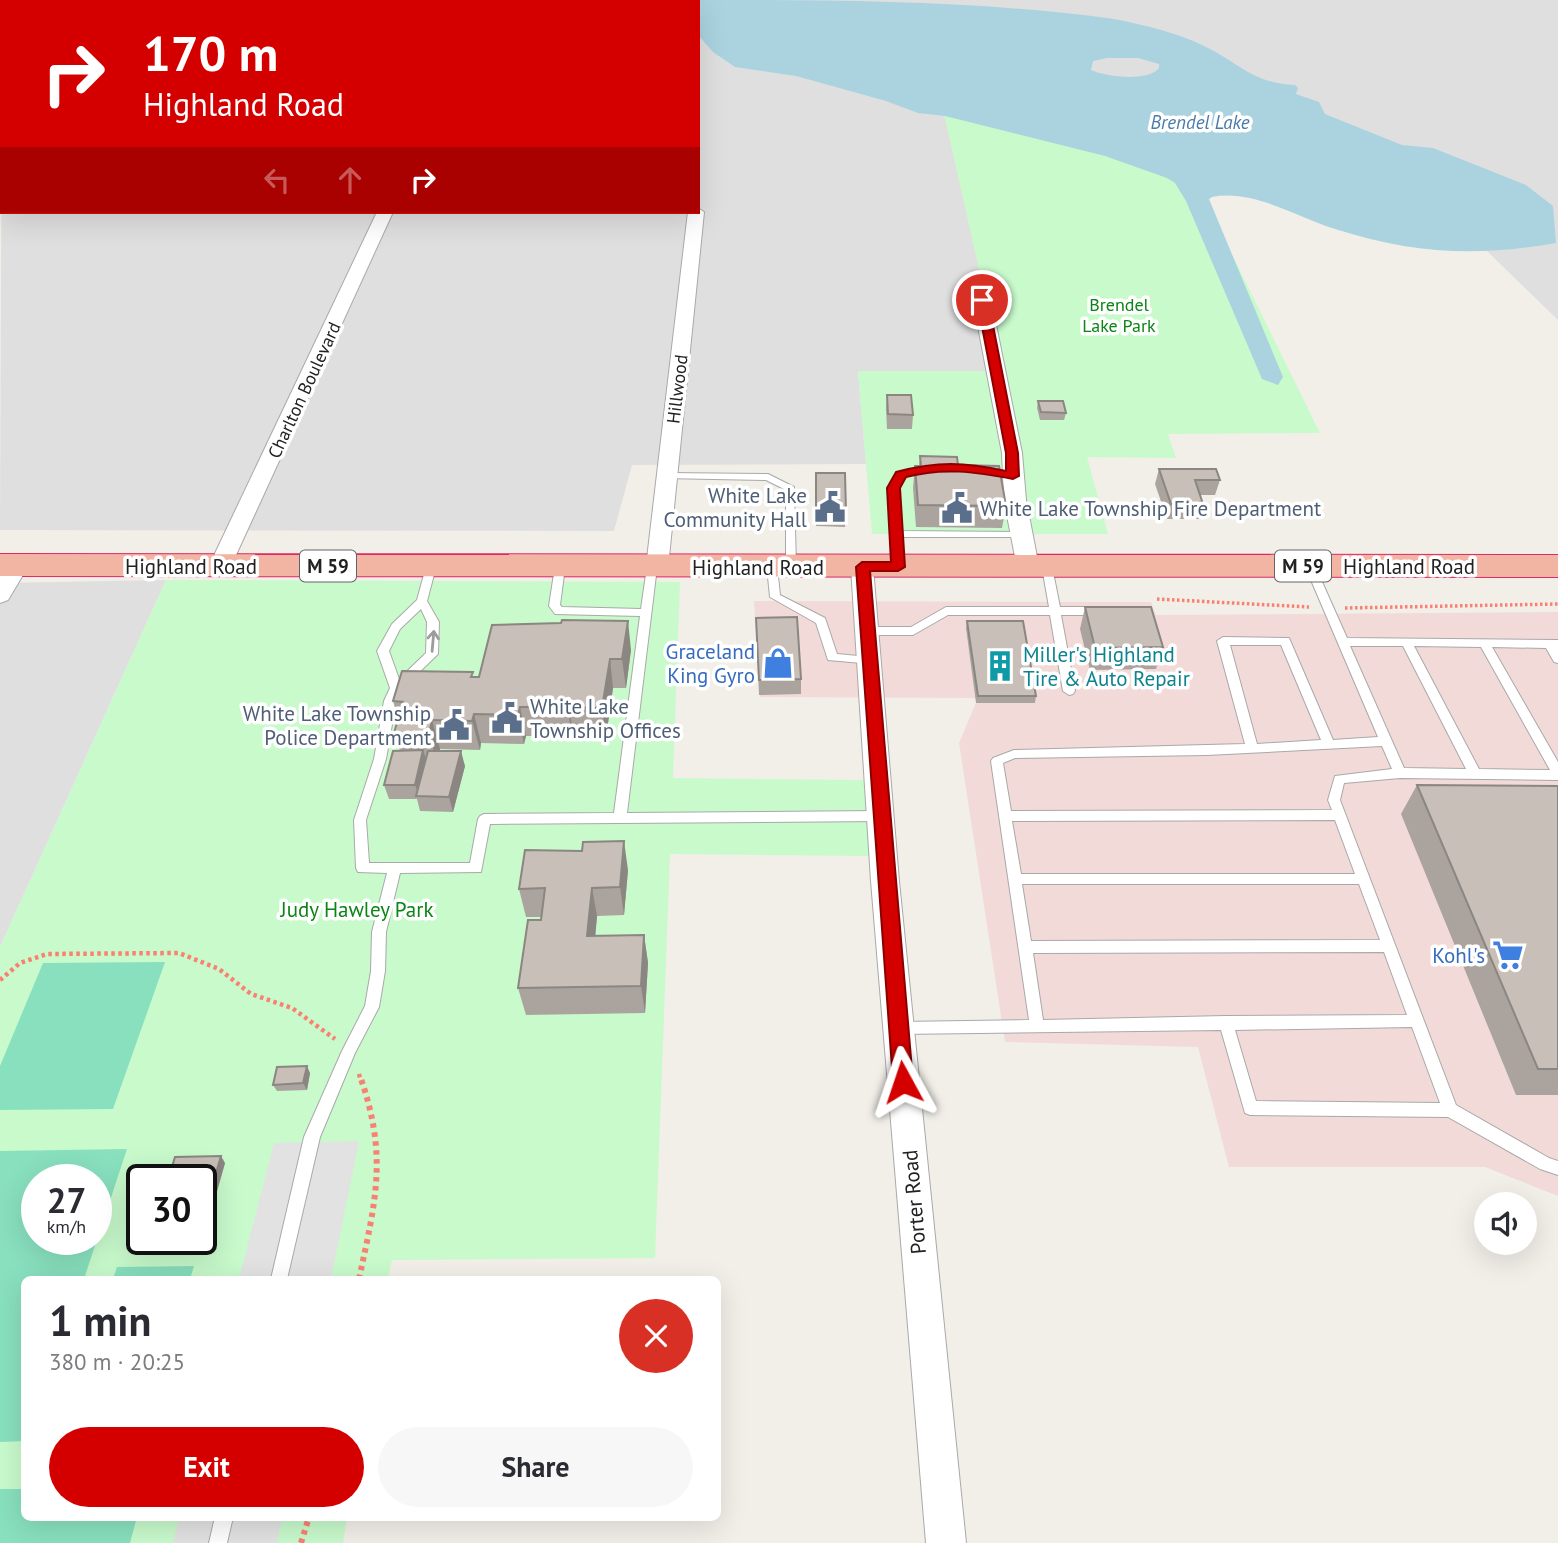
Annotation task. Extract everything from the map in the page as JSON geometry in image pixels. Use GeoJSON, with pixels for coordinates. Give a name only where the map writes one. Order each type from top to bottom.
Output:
{"type":"FeatureCollection","features":[{"type":"Feature","properties":{"kind":"highway","name":"Highland Road"},"geometry":{"type":"LineString","coordinates":[[9,565],[898,567],[1032,556],[1310,566],[1558,566]]}},
{"type":"Feature","properties":{"kind":"street","name":"Charlton Boulevard"},"geometry":{"type":"LineString","coordinates":[[220,566],[251,497],[290,422],[384,214]]}},
{"type":"Feature","properties":{"kind":"street","name":"Hillwood"},"geometry":{"type":"LineString","coordinates":[[654,567],[696,214]]}},
{"type":"Feature","properties":{"kind":"street"},"geometry":{"type":"LineString","coordinates":[[982,300],[1012,453],[1005,475],[1032,556]]}},
{"type":"Feature","properties":{"kind":"street"},"geometry":{"type":"LineString","coordinates":[[0,595],[9,565]]}},
{"type":"Feature","properties":{"kind":"street","name":"Porter Road"},"geometry":{"type":"LineString","coordinates":[[862,567],[898,1028],[946,1543]]}},
{"type":"Feature","properties":{"kind":"lane"},"geometry":{"type":"LineString","coordinates":[[898,567],[893,488],[896,481],[908,471],[940,467]]}},
{"type":"Feature","properties":{"kind":"lane"},"geometry":{"type":"LineString","coordinates":[[666,476],[768,477],[790,489],[775,597],[821,621],[832,657],[869,661]]}},
{"type":"Feature","properties":{"kind":"lane"},"geometry":{"type":"LineString","coordinates":[[896,534],[1032,556],[1055,611],[1069,691]]}},
{"type":"Feature","properties":{"kind":"lane"},"geometry":{"type":"LineString","coordinates":[[396,688],[383,651],[396,627],[422,601],[431,566]]}},
{"type":"Feature","properties":{"kind":"lane"},"geometry":{"type":"LineString","coordinates":[[1310,566],[1400,774]]}},
{"type":"Feature","properties":{"kind":"lane"},"geometry":{"type":"LineString","coordinates":[[560,567],[554,606],[559,611],[646,613]]}},
{"type":"Feature","properties":{"kind":"lane"},"geometry":{"type":"LineString","coordinates":[[620,818],[654,567]]}},
{"type":"Feature","properties":{"kind":"lane"},"geometry":{"type":"LineString","coordinates":[[422,601],[433,622],[432,654],[396,688],[390,701],[380,759],[360,820],[363,868],[476,868],[484,819],[881,816]]}},
{"type":"Feature","properties":{"kind":"lane"},"geometry":{"type":"LineString","coordinates":[[867,631],[913,631],[946,611],[1119,612]]}},
{"type":"Feature","properties":{"kind":"lane"},"geometry":{"type":"LineString","coordinates":[[1252,748],[1223,641],[1285,641],[1329,744]]}},
{"type":"Feature","properties":{"kind":"lane"},"geometry":{"type":"LineString","coordinates":[[1343,642],[1553,644],[1558,659]]}},
{"type":"Feature","properties":{"kind":"lane"},"geometry":{"type":"LineString","coordinates":[[1407,643],[1475,774]]}},
{"type":"Feature","properties":{"kind":"lane"},"geometry":{"type":"LineString","coordinates":[[1450,1110],[1335,800],[1339,779],[1400,774],[1558,774],[1483,643]]}},
{"type":"Feature","properties":{"kind":"lane"},"geometry":{"type":"LineString","coordinates":[[1037,1025],[998,761],[1014,754],[1252,748],[1386,741]]}},
{"type":"Feature","properties":{"kind":"lane"},"geometry":{"type":"LineString","coordinates":[[1006,816],[1340,815]]}},
{"type":"Feature","properties":{"kind":"lane"},"geometry":{"type":"LineString","coordinates":[[280,1276],[312,1137],[349,1051],[372,1007],[378,971],[379,932],[395,868]]}},
{"type":"Feature","properties":{"kind":"lane"},"geometry":{"type":"LineString","coordinates":[[1015,879],[1364,879]]}},
{"type":"Feature","properties":{"kind":"lane"},"geometry":{"type":"LineString","coordinates":[[1025,947],[1389,946]]}},
{"type":"Feature","properties":{"kind":"lane"},"geometry":{"type":"LineString","coordinates":[[898,1028],[1417,1021]]}},
{"type":"Feature","properties":{"kind":"lane"},"geometry":{"type":"LineString","coordinates":[[1226,1022],[1250,1108],[1450,1110],[1545,1164],[1558,1168]]}},
{"type":"Feature","properties":{"kind":"lane"},"geometry":{"type":"LineString","coordinates":[[218,1543],[223,1521]]}},
{"type":"Feature","properties":{"kind":"path"},"geometry":{"type":"LineString","coordinates":[[1157,599],[1257,606],[1328,607],[1558,604]]}},
{"type":"Feature","properties":{"kind":"path"},"geometry":{"type":"LineString","coordinates":[[0,980],[20,963],[47,954],[156,951],[179,953],[219,969],[251,994],[292,1008],[325,1030],[349,1051],[371,1108],[378,1151],[374,1203],[360,1276]]}},
{"type":"Feature","properties":{"kind":"path"},"geometry":{"type":"LineString","coordinates":[[301,1543],[308,1521]]}},
{"type":"Feature","properties":{"kind":"shaded area"},"geometry":{"type":"Polygon","coordinates":[[[700,0],[1558,0],[1558,320],[1455,220],[940,92],[1002,372],[858,371],[866,464],[632,465],[614,531],[0,530],[1,214],[700,214],[700,0]]]}},
{"type":"Feature","properties":{"kind":"shaded area"},"geometry":{"type":"Polygon","coordinates":[[[166,580],[0,947],[0,583],[166,580]]]}},
{"type":"Feature","properties":{"kind":"shaded area"},"geometry":{"type":"Polygon","coordinates":[[[754,601],[1151,602],[1156,615],[1558,612],[1558,1196],[1485,1167],[1229,1167],[1198,1047],[1005,1042],[959,743],[978,698],[760,697],[754,601]]]}},
{"type":"Feature","properties":{"kind":"shaded area"},"geometry":{"type":"Polygon","coordinates":[[[359,1141],[332,1276],[240,1276],[274,1143],[359,1141]]]}},
{"type":"Feature","properties":{"kind":"shaded area"},"geometry":{"type":"Polygon","coordinates":[[[178,1521],[281,1521],[277,1543],[173,1543],[178,1521]]]}},
{"type":"Feature","properties":{"kind":"green space","name":"Brendel Lake Park"},"geometry":{"type":"Polygon","coordinates":[[[939,92],[1152,92],[1320,433],[1168,434],[1176,458],[1087,457],[1108,534],[872,534],[858,371],[1002,371],[939,92]]]}},
{"type":"Feature","properties":{"kind":"green space","name":"Judy Hawley Park"},"geometry":{"type":"Polygon","coordinates":[[[166,580],[680,582],[673,778],[864,780],[869,856],[670,854],[655,1258],[392,1260],[389,1276],[21,1276],[21,1521],[346,1521],[343,1543],[0,1543],[0,947],[166,580]]]}},
{"type":"Feature","properties":{"kind":"green space"},"geometry":{"type":"Polygon","coordinates":[[[165,962],[113,1109],[0,1110],[0,1066],[43,963],[165,962]]]}},
{"type":"Feature","properties":{"kind":"green space"},"geometry":{"type":"Polygon","coordinates":[[[127,1149],[112,1194],[112,1164],[21,1164],[21,1255],[92,1255],[85,1276],[21,1276],[21,1441],[0,1442],[0,1151],[127,1149]]]}},
{"type":"Feature","properties":{"kind":"green space"},"geometry":{"type":"Polygon","coordinates":[[[194,1266],[191,1276],[114,1276],[117,1267],[194,1266]]]}},
{"type":"Feature","properties":{"kind":"green space"},"geometry":{"type":"Polygon","coordinates":[[[0,1489],[21,1489],[21,1521],[136,1521],[130,1543],[0,1543],[0,1489]]]}},
{"type":"Feature","properties":{"kind":"water","name":"Brendel Lake"},"geometry":{"type":"Polygon","coordinates":[[[700,0],[955,5],[1114,19],[1184,38],[1218,53],[1257,77],[1295,85],[1298,88],[1296,94],[1319,102],[1325,114],[1402,145],[1433,148],[1526,185],[1553,206],[1556,243],[1472,251],[1419,248],[1335,229],[1259,200],[1212,197],[1209,199],[1283,377],[1278,385],[1262,379],[1186,201],[1175,183],[1167,178],[1105,156],[945,116],[918,113],[886,101],[796,76],[735,67],[713,52],[700,37],[700,0]],[[1107,58],[1093,61],[1091,70],[1106,75],[1137,77],[1154,72],[1159,68],[1159,64],[1138,58],[1107,58]]]}},
{"type":"Feature","properties":{"kind":"building"},"geometry":{"type":"Polygon","coordinates":[[[887,395],[911,395],[913,415],[888,414],[887,395]]]}},
{"type":"Feature","properties":{"kind":"building"},"geometry":{"type":"Polygon","coordinates":[[[1038,401],[1063,401],[1066,413],[1041,412],[1038,401]]]}},
{"type":"Feature","properties":{"kind":"building"},"geometry":{"type":"Polygon","coordinates":[[[920,456],[957,457],[958,465],[999,466],[1006,506],[918,505],[915,466],[921,466],[920,456]]]}},
{"type":"Feature","properties":{"kind":"building"},"geometry":{"type":"Polygon","coordinates":[[[1159,469],[1216,469],[1220,480],[1195,480],[1203,504],[1171,504],[1159,469]]]}},
{"type":"Feature","properties":{"kind":"building","name":"White Lake Community Hall"},"geometry":{"type":"Polygon","coordinates":[[[816,473],[845,473],[846,512],[816,512],[816,473]]]}},
{"type":"Feature","properties":{"kind":"building"},"geometry":{"type":"Polygon","coordinates":[[[1085,607],[1151,607],[1163,647],[1095,648],[1085,607]]]}},
{"type":"Feature","properties":{"kind":"building","name":"Graceland King Gyro"},"geometry":{"type":"Polygon","coordinates":[[[797,617],[801,679],[759,680],[756,618],[797,617]]]}},
{"type":"Feature","properties":{"kind":"building"},"geometry":{"type":"Polygon","coordinates":[[[562,620],[628,621],[622,659],[610,659],[602,708],[569,707],[568,712],[560,712],[560,707],[520,707],[518,715],[474,714],[472,721],[432,720],[429,734],[394,733],[403,702],[393,701],[402,671],[473,672],[471,677],[479,677],[492,625],[561,623],[562,620]]]}},
{"type":"Feature","properties":{"kind":"building","name":"Miller's Highland Tire & Auto Repair"},"geometry":{"type":"Polygon","coordinates":[[[967,621],[1023,621],[1036,696],[978,696],[967,621]]]}},
{"type":"Feature","properties":{"kind":"building"},"geometry":{"type":"Polygon","coordinates":[[[423,750],[415,785],[384,785],[393,751],[423,750]]]}},
{"type":"Feature","properties":{"kind":"building"},"geometry":{"type":"Polygon","coordinates":[[[428,751],[461,751],[449,797],[416,796],[428,751]]]}},
{"type":"Feature","properties":{"kind":"building","name":"Kohl's"},"geometry":{"type":"Polygon","coordinates":[[[1417,785],[1558,786],[1558,1069],[1538,1069],[1417,785]]]}},
{"type":"Feature","properties":{"kind":"building"},"geometry":{"type":"Polygon","coordinates":[[[624,841],[620,887],[592,888],[587,936],[644,935],[641,986],[518,988],[528,920],[541,920],[545,888],[519,889],[525,850],[582,851],[583,842],[624,841]]]}},
{"type":"Feature","properties":{"kind":"building"},"geometry":{"type":"Polygon","coordinates":[[[307,1066],[303,1083],[273,1085],[277,1067],[307,1066]]]}},
{"type":"Feature","properties":{"kind":"building"},"geometry":{"type":"Polygon","coordinates":[[[221,1156],[217,1170],[217,1164],[173,1164],[175,1157],[221,1156]]]}},
{"type":"Feature","properties":{"kind":"place","name":"White Lake Community Hall"},"geometry":{"type":"Point","coordinates":[830,507]}},
{"type":"Feature","properties":{"kind":"place","name":"White Lake Township Fire Department"},"geometry":{"type":"Point","coordinates":[957,508]}},
{"type":"Feature","properties":{"kind":"place","name":"Graceland King Gyro"},"geometry":{"type":"Point","coordinates":[778,663]}},
{"type":"Feature","properties":{"kind":"place","name":"Miller's Highland Tire & Auto Repair"},"geometry":{"type":"Point","coordinates":[1000,666]}},
{"type":"Feature","properties":{"kind":"place","name":"White Lake Township Offices"},"geometry":{"type":"Point","coordinates":[507,718]}},
{"type":"Feature","properties":{"kind":"place","name":"White Lake Township Police Department"},"geometry":{"type":"Point","coordinates":[454,725]}},
{"type":"Feature","properties":{"kind":"place","name":"Kohl's"},"geometry":{"type":"Point","coordinates":[1508,955]}},
{"type":"Feature","properties":{"kind":"route"},"geometry":{"type":"LineString","coordinates":[[903,1082],[862,567],[898,567],[893,488],[901,475],[929,467],[964,466],[1013,476],[1012,453],[982,300]]}}]}
